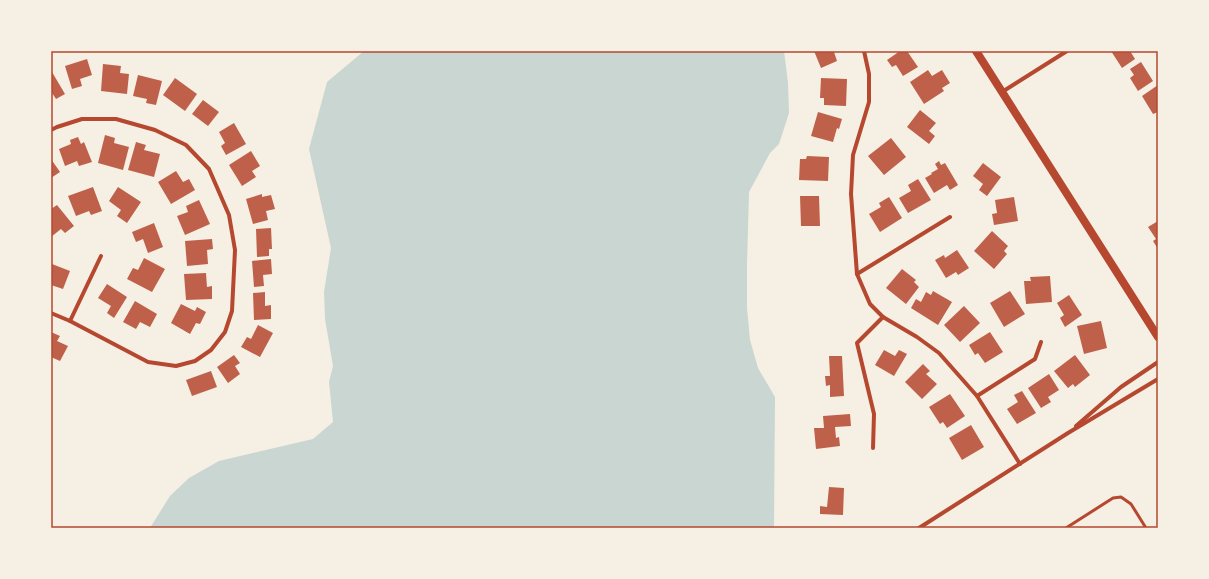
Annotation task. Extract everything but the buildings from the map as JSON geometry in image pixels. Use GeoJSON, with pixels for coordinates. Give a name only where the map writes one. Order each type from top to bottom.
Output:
{"type":"FeatureCollection","features":[{"type":"Feature","properties":{"kind":"main road"},"geometry":{"type":"LineString","coordinates":[[976,51],[1158,337]]}},
{"type":"Feature","properties":{"kind":"street"},"geometry":{"type":"LineString","coordinates":[[864,51],[869,74],[869,102],[853,155],[851,194],[857,274],[870,304],[883,317],[917,337],[939,353],[977,396],[1020,464]]}},
{"type":"Feature","properties":{"kind":"street"},"geometry":{"type":"LineString","coordinates":[[1002,92],[1067,51]]}},
{"type":"Feature","properties":{"kind":"street"},"geometry":{"type":"LineString","coordinates":[[51,130],[82,119],[116,119],[155,130],[186,145],[209,169],[229,215],[235,250],[232,311],[225,332],[211,350],[195,361],[176,366],[148,362],[70,321],[51,313]]}},
{"type":"Feature","properties":{"kind":"street"},"geometry":{"type":"LineString","coordinates":[[857,274],[950,217]]}},
{"type":"Feature","properties":{"kind":"street"},"geometry":{"type":"LineString","coordinates":[[70,321],[101,256]]}},
{"type":"Feature","properties":{"kind":"street"},"geometry":{"type":"LineString","coordinates":[[872,448],[874,414],[857,343],[883,317]]}},
{"type":"Feature","properties":{"kind":"street"},"geometry":{"type":"LineString","coordinates":[[977,396],[1035,359],[1041,342]]}},
{"type":"Feature","properties":{"kind":"street"},"geometry":{"type":"LineString","coordinates":[[1068,432],[1121,387],[1158,362]]}},
{"type":"Feature","properties":{"kind":"street"},"geometry":{"type":"LineString","coordinates":[[919,528],[1068,432],[1158,379]]}},
{"type":"Feature","properties":{"kind":"lane"},"geometry":{"type":"LineString","coordinates":[[1066,528],[1113,498],[1121,497],[1131,504],[1146,528]]}},
{"type":"Feature","properties":{"kind":"shaded area"},"geometry":{"type":"Polygon","coordinates":[[[364,51],[784,51],[788,83],[789,113],[779,144],[770,153],[749,192],[747,264],[747,308],[750,340],[758,368],[775,397],[773,528],[150,528],[170,496],[189,478],[219,461],[313,439],[333,422],[329,382],[333,366],[325,319],[324,292],[331,248],[309,149],[327,82],[364,51]]]}}]}
